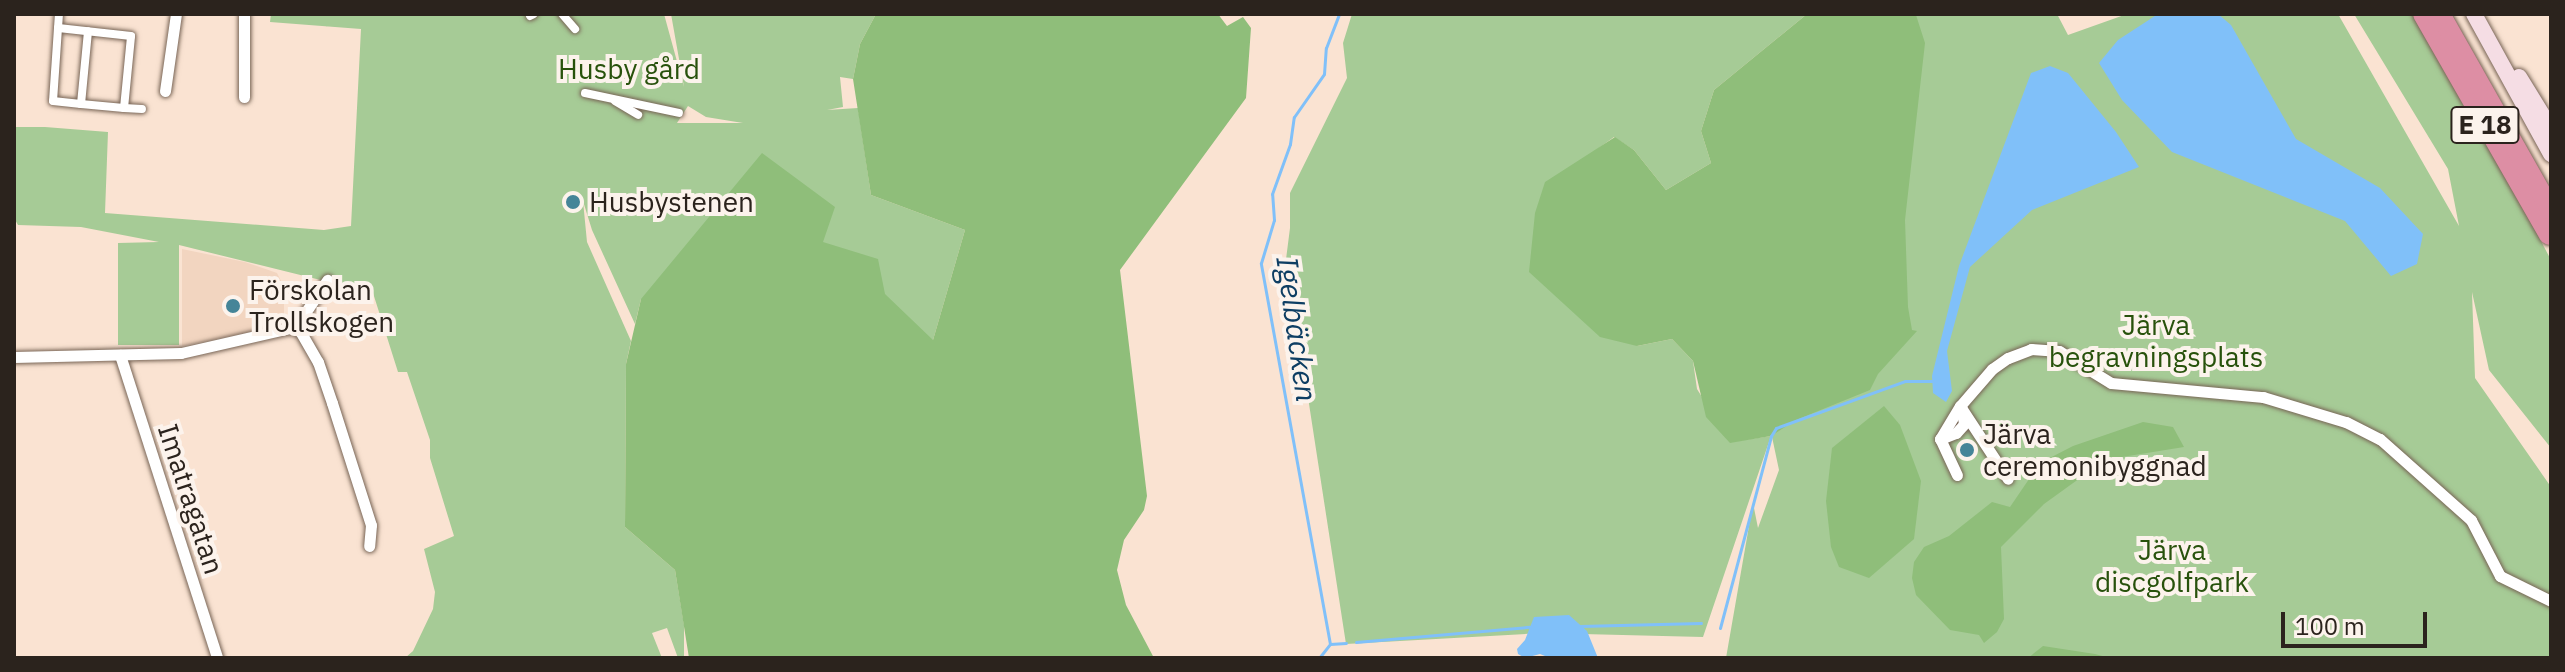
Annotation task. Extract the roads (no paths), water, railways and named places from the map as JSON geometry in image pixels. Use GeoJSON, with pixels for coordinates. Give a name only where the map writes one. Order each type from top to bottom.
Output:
{"type":"FeatureCollection","features":[{"type":"Feature","properties":{"kind":"highway","name":"E 18"},"geometry":{"type":"LineString","coordinates":[[2423,14],[2549,235]]}},
{"type":"Feature","properties":{"kind":"highway","name":"E 18"},"geometry":{"type":"LineString","coordinates":[[2440,14],[2551,210]]}},
{"type":"Feature","properties":{"kind":"main road"},"geometry":{"type":"LineString","coordinates":[[2474,14],[2551,154]]}},
{"type":"Feature","properties":{"kind":"main road"},"geometry":{"type":"LineString","coordinates":[[2486,35],[2518,76],[2551,129]]}},
{"type":"Feature","properties":{"kind":"street"},"geometry":{"type":"LineString","coordinates":[[59,14],[53,101],[142,109]]}},
{"type":"Feature","properties":{"kind":"street"},"geometry":{"type":"LineString","coordinates":[[165,91],[176,14]]}},
{"type":"Feature","properties":{"kind":"street"},"geometry":{"type":"LineString","coordinates":[[244,14],[244,97]]}},
{"type":"Feature","properties":{"kind":"street"},"geometry":{"type":"LineString","coordinates":[[562,14],[575,29]]}},
{"type":"Feature","properties":{"kind":"street"},"geometry":{"type":"LineString","coordinates":[[58,28],[131,36],[124,108]]}},
{"type":"Feature","properties":{"kind":"street"},"geometry":{"type":"LineString","coordinates":[[81,104],[88,31]]}},
{"type":"Feature","properties":{"kind":"street"},"geometry":{"type":"LineString","coordinates":[[585,93],[679,113]]}},
{"type":"Feature","properties":{"kind":"street"},"geometry":{"type":"LineString","coordinates":[[608,97],[638,115]]}},
{"type":"Feature","properties":{"kind":"street"},"geometry":{"type":"LineString","coordinates":[[653,119],[658,107]]}},
{"type":"Feature","properties":{"kind":"street"},"geometry":{"type":"LineString","coordinates":[[327,280],[305,313],[300,331],[325,382],[371,525],[369,546]]}},
{"type":"Feature","properties":{"kind":"street"},"geometry":{"type":"LineString","coordinates":[[14,357],[181,353],[290,328],[300,331]]}},
{"type":"Feature","properties":{"kind":"street"},"geometry":{"type":"LineString","coordinates":[[1957,475],[1940,439],[1992,369],[2008,358],[2031,349],[2059,351],[2111,383],[2263,397],[2346,422],[2380,439],[2471,520],[2500,576],[2551,601]]}},
{"type":"Feature","properties":{"kind":"street","name":"Imatragatan"},"geometry":{"type":"LineString","coordinates":[[120,355],[217,658]]}},
{"type":"Feature","properties":{"kind":"street"},"geometry":{"type":"LineString","coordinates":[[1961,407],[2008,479]]}},
{"type":"Feature","properties":{"kind":"water"},"geometry":{"type":"Polygon","coordinates":[[[2158,14],[2218,14],[2231,25],[2296,139],[2380,188],[2423,234],[2417,264],[2391,276],[2345,221],[2172,152],[2122,100],[2099,63],[2118,40],[2158,14]]]}},
{"type":"Feature","properties":{"kind":"water"},"geometry":{"type":"Polygon","coordinates":[[[2050,66],[2068,73],[2116,132],[2139,167],[2032,210],[1970,267],[1947,351],[1952,391],[1946,402],[1933,393],[1932,376],[1959,266],[2031,73],[2050,66]]]}},
{"type":"Feature","properties":{"kind":"water"},"geometry":{"type":"Polygon","coordinates":[[[1569,615],[1587,631],[1598,658],[1550,658],[1540,654],[1525,658],[1518,654],[1517,649],[1525,640],[1534,617],[1569,615]]]}},
{"type":"Feature","properties":{"kind":"waterway","name":"Igelbäcken"},"geometry":{"type":"LineString","coordinates":[[1319,658],[1330,644],[1261,263],[1274,220],[1272,194],[1290,144],[1294,117],[1324,74],[1326,48],[1339,14]]}},
{"type":"Feature","properties":{"kind":"waterway"},"geometry":{"type":"LineString","coordinates":[[1720,628],[1771,436],[1776,428],[1905,381],[1933,381]]}},
{"type":"Feature","properties":{"kind":"waterway"},"geometry":{"type":"LineString","coordinates":[[1580,626],[1701,623]]}},
{"type":"Feature","properties":{"kind":"waterway"},"geometry":{"type":"LineString","coordinates":[[1356,642],[1529,627]]}},
{"type":"Feature","properties":{"kind":"waterway"},"geometry":{"type":"LineString","coordinates":[[1330,644],[1346,643]]}},
{"type":"Feature","properties":{"kind":"place","name":"Husbystenen"},"geometry":{"type":"Point","coordinates":[573,202]}},
{"type":"Feature","properties":{"kind":"place","name":"Förskolan Trollskogen"},"geometry":{"type":"Point","coordinates":[233,306]}},
{"type":"Feature","properties":{"kind":"place","name":"Järva ceremonibyggnad"},"geometry":{"type":"Point","coordinates":[1967,450]}},
{"type":"Feature","properties":{"kind":"park label","name":"Husby gård"},"geometry":{"type":"Point","coordinates":[629,69]}},
{"type":"Feature","properties":{"kind":"park label","name":"Järva begravningsplats"},"geometry":{"type":"Point","coordinates":[2156,341]}},
{"type":"Feature","properties":{"kind":"park label","name":"Järva discgolfpark"},"geometry":{"type":"Point","coordinates":[2172,566]}}]}
